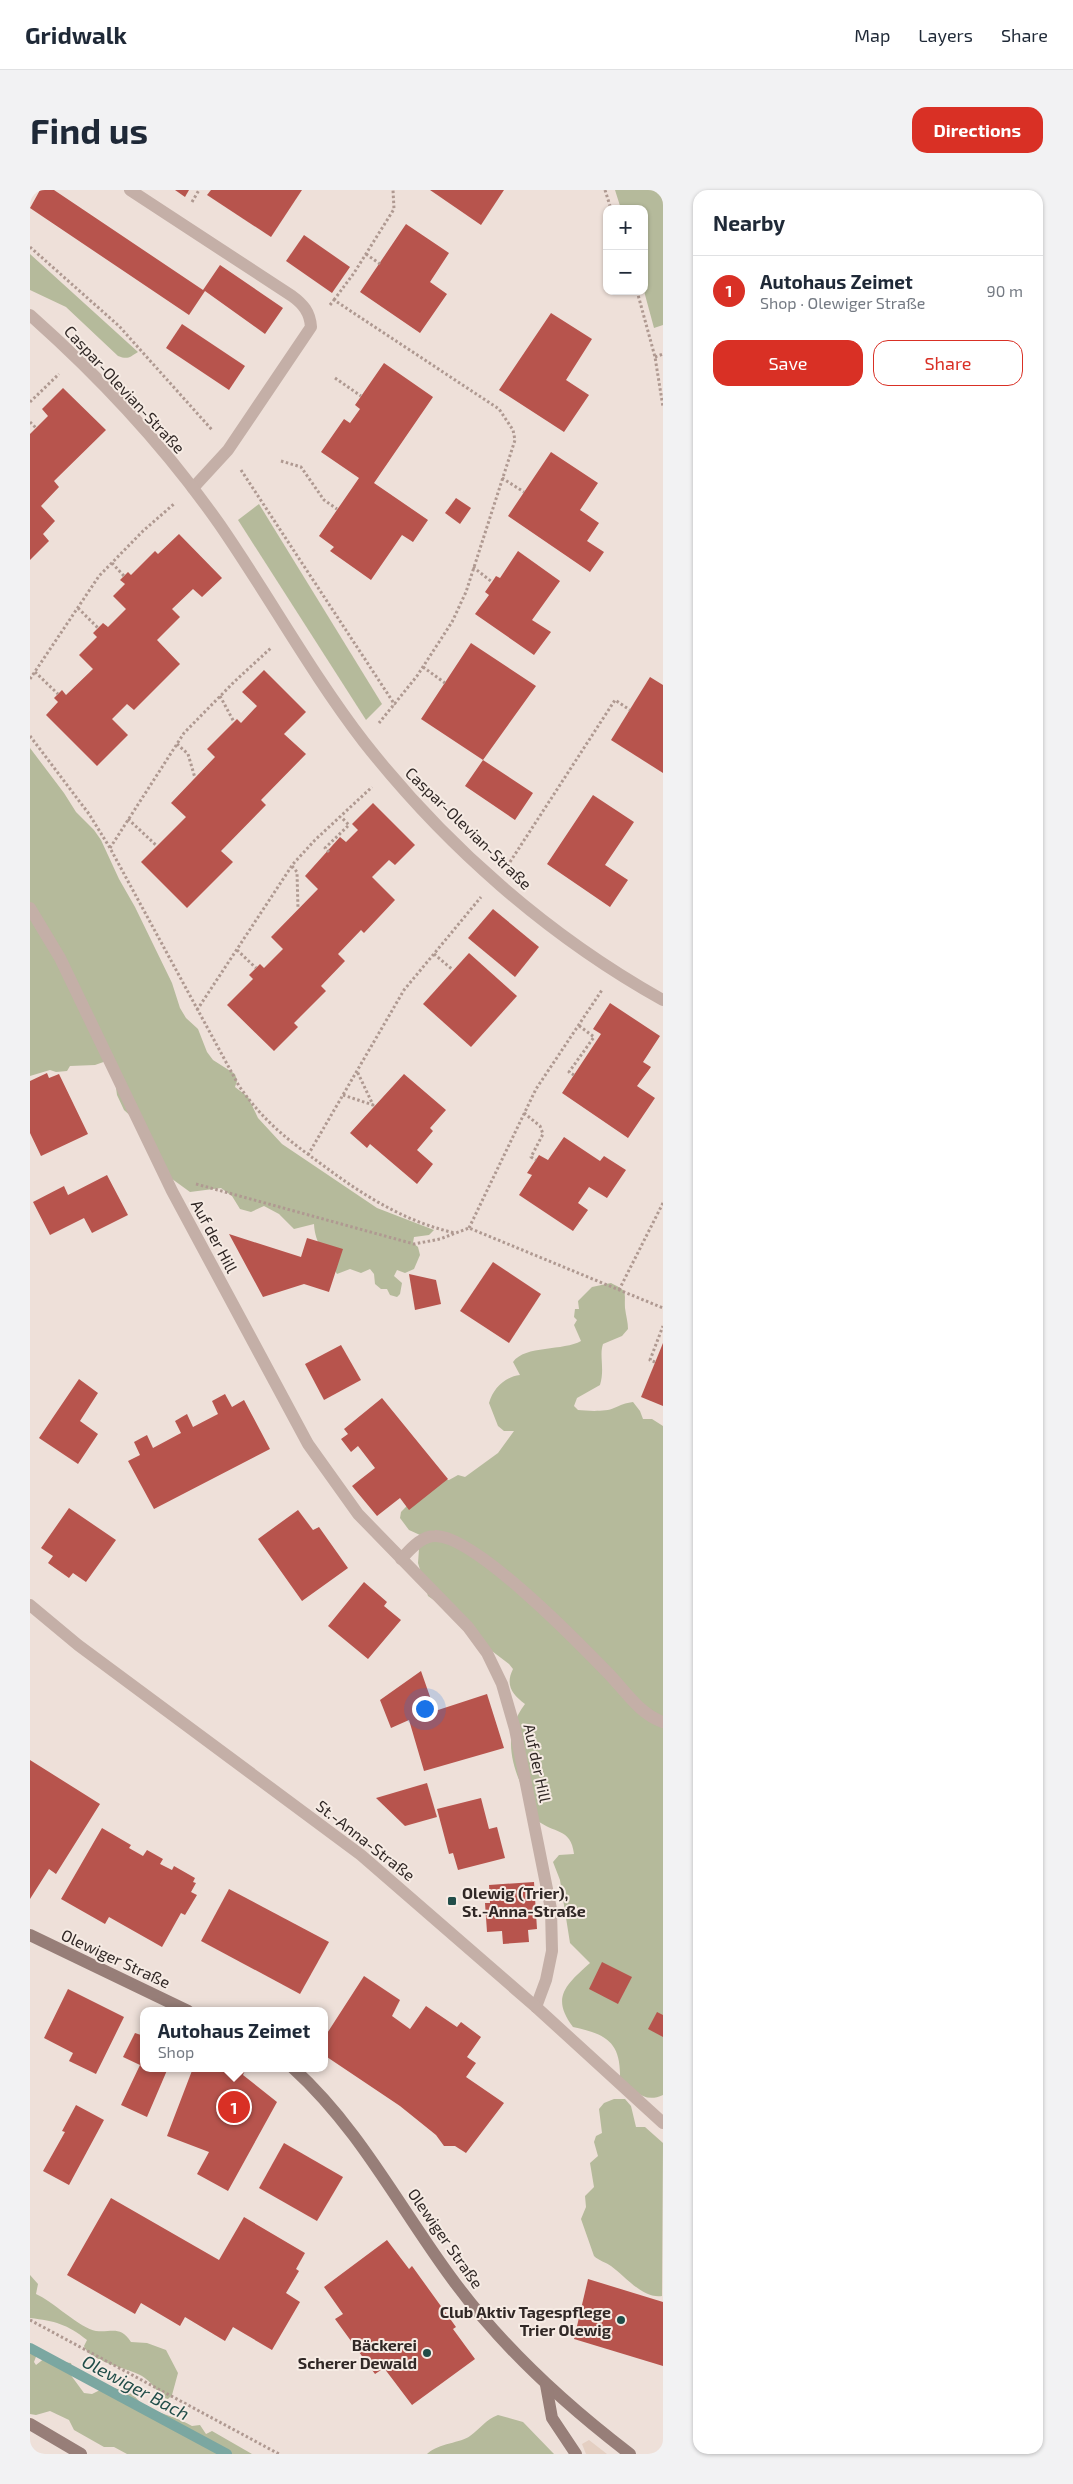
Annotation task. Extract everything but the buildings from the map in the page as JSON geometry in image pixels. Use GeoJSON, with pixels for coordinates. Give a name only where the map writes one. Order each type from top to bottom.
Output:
{"type":"FeatureCollection","features":[{"type":"Feature","properties":{"kind":"street"},"geometry":{"type":"LineString","coordinates":[[130,190],[292,296],[301,303],[310,317],[311,327],[234,442],[193,488]]}},
{"type":"Feature","properties":{"kind":"street","name":"Caspar-Olevian-Straße"},"geometry":{"type":"LineString","coordinates":[[30,315],[76,358],[124,408],[193,488],[344,714],[388,771],[424,811],[495,880],[555,930],[663,1000]]}},
{"type":"Feature","properties":{"kind":"street","name":"Auf der Hill"},"geometry":{"type":"LineString","coordinates":[[30,908],[60,958],[172,1191],[291,1415],[341,1493],[364,1521],[468,1627],[487,1653],[502,1684],[516,1729],[551,1909],[552,1951],[546,1980],[536,2007]]}},
{"type":"Feature","properties":{"kind":"street"},"geometry":{"type":"LineString","coordinates":[[401,1559],[421,1540],[434,1536],[445,1537],[478,1555],[561,1624],[641,1709],[663,1722]]}},
{"type":"Feature","properties":{"kind":"street","name":"St.-Anna-Straße"},"geometry":{"type":"LineString","coordinates":[[30,1605],[91,1655],[361,1855],[536,2007],[663,2123]]}},
{"type":"Feature","properties":{"kind":"street","name":"Olewiger Straße"},"geometry":{"type":"LineString","coordinates":[[30,1935],[180,2007]]}},
{"type":"Feature","properties":{"kind":"street","name":"Olewiger Straße"},"geometry":{"type":"LineString","coordinates":[[296,2072],[340,2116],[452,2279],[509,2347],[546,2385],[630,2454]]}},
{"type":"Feature","properties":{"kind":"street"},"geometry":{"type":"LineString","coordinates":[[546,2385],[552,2418],[576,2454]]}},
{"type":"Feature","properties":{"kind":"street"},"geometry":{"type":"LineString","coordinates":[[30,2424],[81,2454]]}},
{"type":"Feature","properties":{"kind":"path"},"geometry":{"type":"LineString","coordinates":[[373,728],[395,706],[452,622],[473,567],[515,440],[513,430],[506,416],[499,409],[333,301],[366,254],[394,209],[393,190]]}},
{"type":"Feature","properties":{"kind":"path"},"geometry":{"type":"LineString","coordinates":[[605,190],[611,205]]}},
{"type":"Feature","properties":{"kind":"path"},"geometry":{"type":"LineString","coordinates":[[30,247],[119,326],[214,432]]}},
{"type":"Feature","properties":{"kind":"path"},"geometry":{"type":"LineString","coordinates":[[366,254],[380,264]]}},
{"type":"Feature","properties":{"kind":"path"},"geometry":{"type":"LineString","coordinates":[[638,295],[655,357],[663,407]]}},
{"type":"Feature","properties":{"kind":"path"},"geometry":{"type":"LineString","coordinates":[[655,357],[663,354]]}},
{"type":"Feature","properties":{"kind":"path"},"geometry":{"type":"LineString","coordinates":[[30,402],[76,358]]}},
{"type":"Feature","properties":{"kind":"path"},"geometry":{"type":"LineString","coordinates":[[336,378],[361,396]]}},
{"type":"Feature","properties":{"kind":"path"},"geometry":{"type":"LineString","coordinates":[[30,422],[36,428]]}},
{"type":"Feature","properties":{"kind":"path"},"geometry":{"type":"LineString","coordinates":[[281,461],[301,467],[324,500],[338,509]]}},
{"type":"Feature","properties":{"kind":"path"},"geometry":{"type":"LineString","coordinates":[[238,466],[395,706]]}},
{"type":"Feature","properties":{"kind":"path"},"geometry":{"type":"LineString","coordinates":[[502,478],[524,492]]}},
{"type":"Feature","properties":{"kind":"path"},"geometry":{"type":"LineString","coordinates":[[30,679],[99,576],[144,531],[193,488]]}},
{"type":"Feature","properties":{"kind":"path"},"geometry":{"type":"LineString","coordinates":[[112,563],[124,576]]}},
{"type":"Feature","properties":{"kind":"path"},"geometry":{"type":"LineString","coordinates":[[473,567],[492,582]]}},
{"type":"Feature","properties":{"kind":"path"},"geometry":{"type":"LineString","coordinates":[[78,608],[98,628]]}},
{"type":"Feature","properties":{"kind":"path"},"geometry":{"type":"LineString","coordinates":[[110,848],[184,733],[272,647],[291,634]]}},
{"type":"Feature","properties":{"kind":"path"},"geometry":{"type":"LineString","coordinates":[[423,667],[445,683]]}},
{"type":"Feature","properties":{"kind":"path"},"geometry":{"type":"LineString","coordinates":[[35,672],[58,694]]}},
{"type":"Feature","properties":{"kind":"path"},"geometry":{"type":"LineString","coordinates":[[220,696],[234,722]]}},
{"type":"Feature","properties":{"kind":"path"},"geometry":{"type":"LineString","coordinates":[[510,863],[615,700],[630,710]]}},
{"type":"Feature","properties":{"kind":"path"},"geometry":{"type":"LineString","coordinates":[[30,736],[89,814],[110,848],[238,1086],[253,1107],[270,1126],[377,1203],[438,1229],[455,1232]]}},
{"type":"Feature","properties":{"kind":"path"},"geometry":{"type":"LineString","coordinates":[[177,744],[188,754],[195,778]]}},
{"type":"Feature","properties":{"kind":"path"},"geometry":{"type":"LineString","coordinates":[[197,1010],[292,866],[315,840],[388,771]]}},
{"type":"Feature","properties":{"kind":"path"},"geometry":{"type":"LineString","coordinates":[[329,852],[325,848],[349,825],[341,817]]}},
{"type":"Feature","properties":{"kind":"path"},"geometry":{"type":"LineString","coordinates":[[128,819],[157,846]]}},
{"type":"Feature","properties":{"kind":"path"},"geometry":{"type":"LineString","coordinates":[[292,866],[297,872],[298,909]]}},
{"type":"Feature","properties":{"kind":"path"},"geometry":{"type":"LineString","coordinates":[[308,1155],[404,990],[462,918]]}},
{"type":"Feature","properties":{"kind":"path"},"geometry":{"type":"LineString","coordinates":[[237,950],[256,968]]}},
{"type":"Feature","properties":{"kind":"path"},"geometry":{"type":"LineString","coordinates":[[434,954],[453,970]]}},
{"type":"Feature","properties":{"kind":"path"},"geometry":{"type":"LineString","coordinates":[[469,1228],[536,1089],[605,986]]}},
{"type":"Feature","properties":{"kind":"path"},"geometry":{"type":"LineString","coordinates":[[574,1075],[570,1072],[594,1037],[578,1025]]}},
{"type":"Feature","properties":{"kind":"path"},"geometry":{"type":"LineString","coordinates":[[585,1050],[589,1053]]}},
{"type":"Feature","properties":{"kind":"path"},"geometry":{"type":"LineString","coordinates":[[343,1095],[373,1106],[357,1071]]}},
{"type":"Feature","properties":{"kind":"path"},"geometry":{"type":"LineString","coordinates":[[524,1113],[540,1126],[544,1134],[531,1157],[536,1160]]}},
{"type":"Feature","properties":{"kind":"path"},"geometry":{"type":"LineString","coordinates":[[197,1184],[414,1244],[440,1239],[469,1228],[663,1308]]}},
{"type":"Feature","properties":{"kind":"path"},"geometry":{"type":"LineString","coordinates":[[619,1290],[663,1203]]}},
{"type":"Feature","properties":{"kind":"path"},"geometry":{"type":"LineString","coordinates":[[655,1362],[650,1360],[663,1326]]}},
{"type":"Feature","properties":{"kind":"path"},"geometry":{"type":"LineString","coordinates":[[30,2320],[279,2454]]}},
{"type":"Feature","properties":{"kind":"green space"},"geometry":{"type":"Polygon","coordinates":[[[615,190],[663,190],[663,325],[654,328],[645,295],[648,295],[648,205],[620,205],[615,190]]]}},
{"type":"Feature","properties":{"kind":"green space"},"geometry":{"type":"Polygon","coordinates":[[[30,254],[138,352],[127,358],[118,356],[66,307],[30,290],[30,254]]]}},
{"type":"Feature","properties":{"kind":"green space"},"geometry":{"type":"Polygon","coordinates":[[[259,504],[382,704],[366,720],[238,520],[259,504]]]}},
{"type":"Feature","properties":{"kind":"green space"},"geometry":{"type":"Polygon","coordinates":[[[30,748],[76,812],[101,840],[172,983],[180,1008],[186,1018],[198,1029],[207,1052],[213,1060],[235,1074],[237,1081],[235,1087],[248,1097],[258,1118],[282,1144],[377,1208],[434,1230],[429,1235],[414,1237],[413,1243],[418,1247],[420,1255],[414,1269],[405,1273],[397,1270],[394,1276],[402,1283],[400,1294],[397,1297],[390,1295],[387,1289],[381,1289],[375,1284],[374,1274],[370,1269],[361,1273],[350,1269],[337,1274],[319,1244],[314,1224],[294,1229],[279,1214],[264,1206],[251,1212],[240,1209],[232,1196],[221,1188],[190,1192],[168,1176],[135,1120],[124,1110],[117,1095],[112,1059],[95,1065],[70,1066],[67,1071],[56,1072],[50,1070],[30,1076],[30,748]]]}},
{"type":"Feature","properties":{"kind":"green space"},"geometry":{"type":"Polygon","coordinates":[[[611,1283],[621,1288],[624,1292],[628,1329],[622,1336],[603,1344],[600,1385],[577,1398],[574,1406],[578,1410],[601,1411],[633,1402],[643,1419],[652,1419],[663,1426],[663,2095],[650,2098],[635,2091],[620,2078],[618,2055],[609,2041],[602,2036],[573,2027],[566,2016],[562,1999],[564,1992],[574,1978],[590,1963],[570,1943],[560,1880],[553,1862],[559,1855],[574,1854],[572,1845],[565,1835],[537,1820],[513,1762],[512,1734],[516,1719],[525,1704],[511,1689],[510,1680],[513,1669],[509,1664],[484,1645],[445,1608],[428,1596],[418,1563],[420,1535],[409,1530],[400,1518],[401,1512],[433,1479],[449,1480],[458,1475],[465,1477],[498,1453],[514,1431],[504,1431],[498,1426],[489,1403],[493,1393],[504,1381],[520,1375],[513,1362],[526,1353],[581,1341],[574,1325],[577,1320],[574,1317],[575,1309],[579,1309],[578,1301],[592,1287],[611,1283]]]}},
{"type":"Feature","properties":{"kind":"green space"},"geometry":{"type":"Polygon","coordinates":[[[614,2099],[625,2099],[631,2106],[636,2127],[645,2127],[663,2143],[662,2296],[655,2296],[641,2291],[611,2266],[594,2256],[581,2219],[586,2207],[585,2196],[594,2187],[590,2163],[598,2156],[594,2142],[596,2136],[602,2133],[599,2109],[604,2103],[614,2099]]]}},
{"type":"Feature","properties":{"kind":"green space"},"geometry":{"type":"Polygon","coordinates":[[[30,2275],[38,2284],[36,2294],[82,2325],[96,2331],[123,2333],[131,2342],[147,2343],[166,2350],[178,2373],[172,2395],[168,2399],[164,2398],[142,2376],[93,2356],[84,2346],[87,2340],[73,2330],[47,2320],[30,2318],[30,2275]]]}},
{"type":"Feature","properties":{"kind":"green space"},"geometry":{"type":"Polygon","coordinates":[[[30,2345],[37,2354],[34,2362],[36,2365],[50,2354],[62,2362],[71,2363],[73,2371],[70,2374],[84,2393],[92,2394],[106,2387],[127,2392],[148,2408],[192,2426],[200,2425],[206,2434],[212,2431],[252,2454],[127,2454],[114,2447],[104,2447],[74,2430],[69,2420],[50,2411],[36,2415],[30,2414],[30,2345]]]}},
{"type":"Feature","properties":{"kind":"green space"},"geometry":{"type":"Polygon","coordinates":[[[498,2415],[523,2422],[554,2454],[427,2454],[432,2450],[466,2438],[498,2415]]]}},
{"type":"Feature","properties":{"kind":"shaded area"},"geometry":{"type":"Polygon","coordinates":[[[589,2440],[607,2454],[586,2454],[582,2444],[589,2440]]]}},
{"type":"Feature","properties":{"kind":"waterway","name":"Olewiger Bach"},"geometry":{"type":"LineString","coordinates":[[30,2348],[227,2454]]}},
{"type":"Feature","properties":{"kind":"place","name":"Olewig (Trier), St.-Anna-Straße"},"geometry":{"type":"Point","coordinates":[452,1901]}},
{"type":"Feature","properties":{"kind":"place","name":"Autohaus Zeimet"},"geometry":{"type":"Point","coordinates":[234,2107]}},
{"type":"Feature","properties":{"kind":"place","name":"Club Aktiv Tagespflege Trier Olewig"},"geometry":{"type":"Point","coordinates":[621,2320]}},
{"type":"Feature","properties":{"kind":"place","name":"Bäckerei Scherer Dewald"},"geometry":{"type":"Point","coordinates":[427,2353]}}]}
